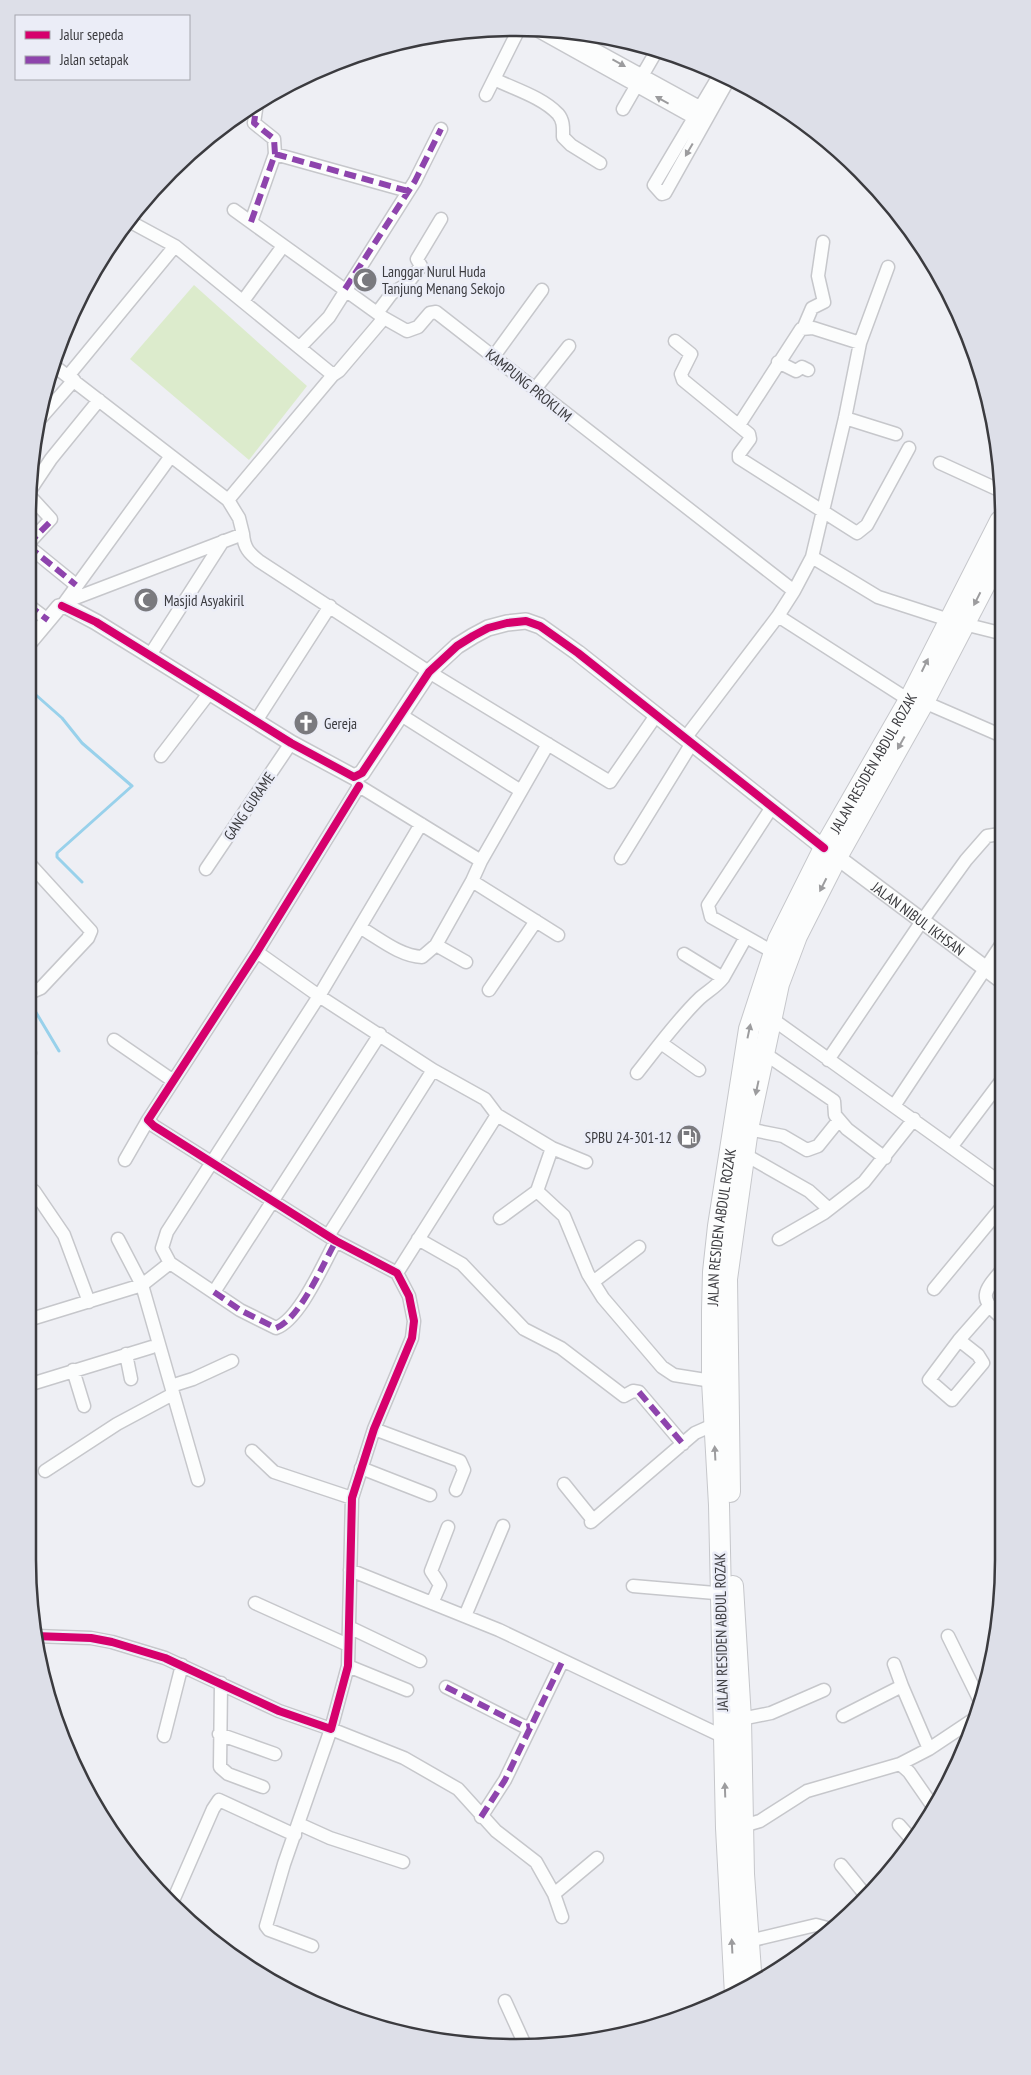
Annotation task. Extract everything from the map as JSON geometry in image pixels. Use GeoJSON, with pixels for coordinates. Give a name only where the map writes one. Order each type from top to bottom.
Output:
{"type":"FeatureCollection","features":[{"type":"Feature","properties":{"kind":"highway","name":"JALAN RESIDEN ABDUL ROZAK"},"geometry":{"type":"LineString","coordinates":[[751,1977],[743,1826],[741,1719],[719,1505],[712,1381],[713,1272],[724,1179],[749,1029],[773,952],[916,701],[956,622],[995,532]]}},
{"type":"Feature","properties":{"kind":"highway","name":"JALAN RESIDEN ABDUL ROZAK"},"geometry":{"type":"LineString","coordinates":[[956,622],[995,564]]}},
{"type":"Feature","properties":{"kind":"highway","name":"JALAN RESIDEN ABDUL ROZAK"},"geometry":{"type":"LineString","coordinates":[[735,1985],[724,1737],[727,1596],[726,1304],[731,1241],[748,1129],[771,1018],[788,958],[831,852]]}},
{"type":"Feature","properties":{"kind":"street"},"geometry":{"type":"LineString","coordinates":[[486,95],[516,36]]}},
{"type":"Feature","properties":{"kind":"street"},"geometry":{"type":"LineString","coordinates":[[552,37],[640,81],[702,115]]}},
{"type":"Feature","properties":{"kind":"street"},"geometry":{"type":"LineString","coordinates":[[590,42],[640,81]]}},
{"type":"Feature","properties":{"kind":"street"},"geometry":{"type":"LineString","coordinates":[[623,109],[653,57]]}},
{"type":"Feature","properties":{"kind":"street"},"geometry":{"type":"LineString","coordinates":[[494,79],[546,105],[561,119],[563,137],[570,145],[600,163]]}},
{"type":"Feature","properties":{"kind":"street"},"geometry":{"type":"LineString","coordinates":[[717,81],[702,115],[665,193],[662,194],[654,186],[702,115],[724,85]]}},
{"type":"Feature","properties":{"kind":"street"},"geometry":{"type":"LineString","coordinates":[[251,222],[275,154],[274,139],[254,123],[256,113]]}},
{"type":"Feature","properties":{"kind":"street"},"geometry":{"type":"LineString","coordinates":[[300,347],[329,317],[415,181],[441,129]]}},
{"type":"Feature","properties":{"kind":"street"},"geometry":{"type":"LineString","coordinates":[[275,154],[408,190]]}},
{"type":"Feature","properties":{"kind":"street","name":"KAMPUNG PROKLIM"},"geometry":{"type":"LineString","coordinates":[[234,210],[380,315],[407,331],[418,327],[430,313],[436,312],[794,591]]}},
{"type":"Feature","properties":{"kind":"street"},"geometry":{"type":"LineString","coordinates":[[228,500],[333,375],[339,371],[380,315],[392,293],[406,285],[421,266],[418,259],[441,218]]}},
{"type":"Feature","properties":{"kind":"street"},"geometry":{"type":"LineString","coordinates":[[135,224],[175,246],[333,375]]}},
{"type":"Feature","properties":{"kind":"street"},"geometry":{"type":"LineString","coordinates":[[738,425],[778,362],[803,328],[812,308],[824,301],[818,276],[823,242]]}},
{"type":"Feature","properties":{"kind":"street"},"geometry":{"type":"LineString","coordinates":[[49,407],[175,246]]}},
{"type":"Feature","properties":{"kind":"street"},"geometry":{"type":"LineString","coordinates":[[243,301],[283,246]]}},
{"type":"Feature","properties":{"kind":"street"},"geometry":{"type":"LineString","coordinates":[[621,858],[689,740],[778,616],[812,557],[845,418],[860,343],[888,267]]}},
{"type":"Feature","properties":{"kind":"street"},"geometry":{"type":"LineString","coordinates":[[494,356],[542,290]]}},
{"type":"Feature","properties":{"kind":"street"},"geometry":{"type":"LineString","coordinates":[[803,328],[813,328],[860,343]]}},
{"type":"Feature","properties":{"kind":"street"},"geometry":{"type":"LineString","coordinates":[[675,341],[691,354],[681,374],[683,380],[738,425],[750,438],[739,457],[856,533],[860,532],[867,525],[909,448]]}},
{"type":"Feature","properties":{"kind":"street"},"geometry":{"type":"LineString","coordinates":[[534,389],[569,346]]}},
{"type":"Feature","properties":{"kind":"street"},"geometry":{"type":"LineString","coordinates":[[778,362],[796,371],[801,368],[808,370]]}},
{"type":"Feature","properties":{"kind":"street"},"geometry":{"type":"LineString","coordinates":[[60,369],[228,500],[239,518],[243,543],[248,552],[259,561],[429,672],[610,782],[658,714]]}},
{"type":"Feature","properties":{"kind":"street"},"geometry":{"type":"LineString","coordinates":[[37,479],[50,459],[99,400]]}},
{"type":"Feature","properties":{"kind":"street"},"geometry":{"type":"LineString","coordinates":[[845,418],[896,434]]}},
{"type":"Feature","properties":{"kind":"street"},"geometry":{"type":"LineString","coordinates":[[36,634],[63,604],[171,456]]}},
{"type":"Feature","properties":{"kind":"street"},"geometry":{"type":"LineString","coordinates":[[940,463],[994,487]]}},
{"type":"Feature","properties":{"kind":"street"},"geometry":{"type":"LineString","coordinates":[[36,503],[52,519],[36,536]]}},
{"type":"Feature","properties":{"kind":"street"},"geometry":{"type":"LineString","coordinates":[[63,604],[243,534]]}},
{"type":"Feature","properties":{"kind":"street"},"geometry":{"type":"LineString","coordinates":[[150,655],[223,541]]}},
{"type":"Feature","properties":{"kind":"street"},"geometry":{"type":"LineString","coordinates":[[36,552],[76,585]]}},
{"type":"Feature","properties":{"kind":"street"},"geometry":{"type":"LineString","coordinates":[[812,557],[878,597],[956,622],[995,631]]}},
{"type":"Feature","properties":{"kind":"street"},"geometry":{"type":"LineString","coordinates":[[63,604],[96,622],[291,743],[357,781],[481,861]]}},
{"type":"Feature","properties":{"kind":"street"},"geometry":{"type":"LineString","coordinates":[[256,721],[330,606]]}},
{"type":"Feature","properties":{"kind":"street"},"geometry":{"type":"LineString","coordinates":[[36,611],[48,620]]}},
{"type":"Feature","properties":{"kind":"street"},"geometry":{"type":"LineString","coordinates":[[778,616],[916,701],[995,733]]}},
{"type":"Feature","properties":{"kind":"street","name":"JALAN NIBUL IKHSAN"},"geometry":{"type":"LineString","coordinates":[[357,781],[429,672],[472,636],[507,622],[526,621],[540,626],[658,714],[772,807],[995,975]]}},
{"type":"Feature","properties":{"kind":"street"},"geometry":{"type":"LineString","coordinates":[[161,756],[210,692]]}},
{"type":"Feature","properties":{"kind":"street"},"geometry":{"type":"LineString","coordinates":[[400,715],[521,791]]}},
{"type":"Feature","properties":{"kind":"street","name":"GANG GURAME"},"geometry":{"type":"LineString","coordinates":[[206,869],[291,743]]}},
{"type":"Feature","properties":{"kind":"street"},"geometry":{"type":"LineString","coordinates":[[361,928],[412,956],[422,957],[436,945],[472,881],[481,861],[548,744]]}},
{"type":"Feature","properties":{"kind":"street"},"geometry":{"type":"LineString","coordinates":[[125,1160],[172,1080],[257,952],[357,781]]}},
{"type":"Feature","properties":{"kind":"street"},"geometry":{"type":"LineString","coordinates":[[772,807],[708,905],[711,917],[773,952]]}},
{"type":"Feature","properties":{"kind":"street"},"geometry":{"type":"LineString","coordinates":[[421,824],[319,996],[167,1232],[162,1248],[170,1263],[240,1310],[276,1328],[286,1323],[300,1304],[332,1238],[433,1070]]}},
{"type":"Feature","properties":{"kind":"street"},"geometry":{"type":"LineString","coordinates":[[828,1060],[922,921],[980,842],[986,836],[995,835]]}},
{"type":"Feature","properties":{"kind":"street"},"geometry":{"type":"LineString","coordinates":[[36,870],[90,926],[92,933],[42,988],[36,990]]}},
{"type":"Feature","properties":{"kind":"street"},"geometry":{"type":"LineString","coordinates":[[472,881],[558,934]]}},
{"type":"Feature","properties":{"kind":"street"},"geometry":{"type":"LineString","coordinates":[[489,990],[536,921]]}},
{"type":"Feature","properties":{"kind":"street"},"geometry":{"type":"LineString","coordinates":[[637,1073],[701,998],[716,988],[746,937]]}},
{"type":"Feature","properties":{"kind":"street"},"geometry":{"type":"LineString","coordinates":[[436,945],[466,962]]}},
{"type":"Feature","properties":{"kind":"street"},"geometry":{"type":"LineString","coordinates":[[257,952],[319,996],[433,1070],[485,1099],[497,1115],[552,1148],[586,1162]]}},
{"type":"Feature","properties":{"kind":"street"},"geometry":{"type":"LineString","coordinates":[[894,1106],[995,953]]}},
{"type":"Feature","properties":{"kind":"street"},"geometry":{"type":"LineString","coordinates":[[684,954],[723,978]]}},
{"type":"Feature","properties":{"kind":"street"},"geometry":{"type":"LineString","coordinates":[[771,1018],[995,1178]]}},
{"type":"Feature","properties":{"kind":"street"},"geometry":{"type":"LineString","coordinates":[[214,1292],[272,1199],[380,1034]]}},
{"type":"Feature","properties":{"kind":"street"},"geometry":{"type":"LineString","coordinates":[[114,1040],[172,1080]]}},
{"type":"Feature","properties":{"kind":"street"},"geometry":{"type":"LineString","coordinates":[[661,1043],[699,1070]]}},
{"type":"Feature","properties":{"kind":"street"},"geometry":{"type":"LineString","coordinates":[[764,1053],[834,1101],[836,1105],[834,1112],[847,1129],[885,1158]]}},
{"type":"Feature","properties":{"kind":"street"},"geometry":{"type":"LineString","coordinates":[[952,1146],[995,1089]]}},
{"type":"Feature","properties":{"kind":"street"},"geometry":{"type":"LineString","coordinates":[[397,1273],[497,1115]]}},
{"type":"Feature","properties":{"kind":"street"},"geometry":{"type":"LineString","coordinates":[[779,1239],[829,1209],[864,1182],[885,1158],[914,1119]]}},
{"type":"Feature","properties":{"kind":"street"},"geometry":{"type":"LineString","coordinates":[[148,1120],[154,1126],[332,1238],[397,1273],[409,1296],[412,1309],[413,1333],[374,1429],[352,1498],[351,1628],[348,1645],[348,1666],[331,1729],[284,1864],[266,1927],[269,1930],[312,1946]]}},
{"type":"Feature","properties":{"kind":"street"},"geometry":{"type":"LineString","coordinates":[[748,1129],[783,1136],[807,1150],[818,1146],[839,1120]]}},
{"type":"Feature","properties":{"kind":"street"},"geometry":{"type":"LineString","coordinates":[[500,1218],[538,1190],[552,1148]]}},
{"type":"Feature","properties":{"kind":"street"},"geometry":{"type":"LineString","coordinates":[[744,1154],[809,1192],[829,1209]]}},
{"type":"Feature","properties":{"kind":"street"},"geometry":{"type":"LineString","coordinates":[[538,1190],[564,1216],[592,1282],[626,1327],[662,1367],[674,1375],[712,1381]]}},
{"type":"Feature","properties":{"kind":"street"},"geometry":{"type":"LineString","coordinates":[[36,1194],[64,1235],[89,1302]]}},
{"type":"Feature","properties":{"kind":"street"},"geometry":{"type":"LineString","coordinates":[[934,1289],[995,1215]]}},
{"type":"Feature","properties":{"kind":"street"},"geometry":{"type":"LineString","coordinates":[[118,1239],[142,1285],[198,1480]]}},
{"type":"Feature","properties":{"kind":"street"},"geometry":{"type":"LineString","coordinates":[[418,1239],[462,1264],[501,1307],[531,1334],[561,1348],[624,1396],[633,1391],[639,1392],[683,1444]]}},
{"type":"Feature","properties":{"kind":"street"},"geometry":{"type":"LineString","coordinates":[[592,1282],[639,1247]]}},
{"type":"Feature","properties":{"kind":"street"},"geometry":{"type":"LineString","coordinates":[[36,1318],[142,1285],[170,1263]]}},
{"type":"Feature","properties":{"kind":"street"},"geometry":{"type":"LineString","coordinates":[[995,1279],[985,1291],[984,1298],[988,1307],[995,1312]]}},
{"type":"Feature","properties":{"kind":"street"},"geometry":{"type":"LineString","coordinates":[[959,1340],[982,1359],[982,1363],[952,1400],[929,1380],[959,1340],[988,1307]]}},
{"type":"Feature","properties":{"kind":"street"},"geometry":{"type":"LineString","coordinates":[[36,1382],[152,1347]]}},
{"type":"Feature","properties":{"kind":"street"},"geometry":{"type":"LineString","coordinates":[[126,1354],[131,1379]]}},
{"type":"Feature","properties":{"kind":"street"},"geometry":{"type":"LineString","coordinates":[[45,1471],[172,1390],[232,1361]]}},
{"type":"Feature","properties":{"kind":"street"},"geometry":{"type":"LineString","coordinates":[[73,1370],[84,1406]]}},
{"type":"Feature","properties":{"kind":"street"},"geometry":{"type":"LineString","coordinates":[[564,1484],[592,1521],[695,1433],[714,1425]]}},
{"type":"Feature","properties":{"kind":"street"},"geometry":{"type":"LineString","coordinates":[[374,1429],[458,1459],[464,1468],[456,1490]]}},
{"type":"Feature","properties":{"kind":"street"},"geometry":{"type":"LineString","coordinates":[[252,1451],[274,1472],[352,1498]]}},
{"type":"Feature","properties":{"kind":"street"},"geometry":{"type":"LineString","coordinates":[[362,1468],[430,1495]]}},
{"type":"Feature","properties":{"kind":"street"},"geometry":{"type":"LineString","coordinates":[[465,1616],[503,1526]]}},
{"type":"Feature","properties":{"kind":"street"},"geometry":{"type":"LineString","coordinates":[[432,1603],[440,1585],[430,1571],[448,1527]]}},
{"type":"Feature","properties":{"kind":"street"},"geometry":{"type":"LineString","coordinates":[[350,1570],[465,1616],[724,1737]]}},
{"type":"Feature","properties":{"kind":"street"},"geometry":{"type":"LineString","coordinates":[[633,1586],[727,1596]]}},
{"type":"Feature","properties":{"kind":"street"},"geometry":{"type":"LineString","coordinates":[[255,1603],[348,1645]]}},
{"type":"Feature","properties":{"kind":"street"},"geometry":{"type":"LineString","coordinates":[[351,1628],[420,1661]]}},
{"type":"Feature","properties":{"kind":"street"},"geometry":{"type":"LineString","coordinates":[[42,1636],[71,1636],[112,1642],[165,1658],[279,1711],[331,1729],[418,1764],[458,1789],[482,1817],[530,1855],[554,1894],[562,1917]]}},
{"type":"Feature","properties":{"kind":"street"},"geometry":{"type":"LineString","coordinates":[[948,1636],[975,1693]]}},
{"type":"Feature","properties":{"kind":"street"},"geometry":{"type":"LineString","coordinates":[[482,1817],[505,1780],[562,1662]]}},
{"type":"Feature","properties":{"kind":"street"},"geometry":{"type":"LineString","coordinates":[[894,1664],[929,1749]]}},
{"type":"Feature","properties":{"kind":"street"},"geometry":{"type":"LineString","coordinates":[[164,1736],[182,1666]]}},
{"type":"Feature","properties":{"kind":"street"},"geometry":{"type":"LineString","coordinates":[[348,1666],[407,1690]]}},
{"type":"Feature","properties":{"kind":"street"},"geometry":{"type":"LineString","coordinates":[[221,1683],[219,1734],[222,1770],[263,1787]]}},
{"type":"Feature","properties":{"kind":"street"},"geometry":{"type":"LineString","coordinates":[[843,1716],[902,1686]]}},
{"type":"Feature","properties":{"kind":"street"},"geometry":{"type":"LineString","coordinates":[[446,1687],[525,1727],[530,1726]]}},
{"type":"Feature","properties":{"kind":"street"},"geometry":{"type":"LineString","coordinates":[[741,1719],[771,1713],[824,1690]]}},
{"type":"Feature","properties":{"kind":"street"},"geometry":{"type":"LineString","coordinates":[[743,1826],[760,1821],[807,1791],[900,1764],[964,1728]]}},
{"type":"Feature","properties":{"kind":"street"},"geometry":{"type":"LineString","coordinates":[[219,1734],[275,1754]]}},
{"type":"Feature","properties":{"kind":"street"},"geometry":{"type":"LineString","coordinates":[[900,1764],[909,1772],[929,1801]]}},
{"type":"Feature","properties":{"kind":"street"},"geometry":{"type":"LineString","coordinates":[[175,1896],[212,1809],[219,1800],[297,1830],[337,1840],[403,1862]]}},
{"type":"Feature","properties":{"kind":"street"},"geometry":{"type":"LineString","coordinates":[[899,1825],[907,1835]]}},
{"type":"Feature","properties":{"kind":"street"},"geometry":{"type":"LineString","coordinates":[[554,1894],[597,1858]]}},
{"type":"Feature","properties":{"kind":"street"},"geometry":{"type":"LineString","coordinates":[[841,1865],[861,1890]]}},
{"type":"Feature","properties":{"kind":"street"},"geometry":{"type":"LineString","coordinates":[[749,1941],[816,1925],[823,1927]]}},
{"type":"Feature","properties":{"kind":"street"},"geometry":{"type":"LineString","coordinates":[[505,2001],[522,2039]]}},
{"type":"Feature","properties":{"kind":"green space"},"geometry":{"type":"Polygon","coordinates":[[[194,285],[307,386],[249,460],[130,359],[194,285]]]}},
{"type":"Feature","properties":{"kind":"waterway"},"geometry":{"type":"LineString","coordinates":[[36,695],[62,718],[82,743],[132,786],[57,853],[57,857],[82,882]]}},
{"type":"Feature","properties":{"kind":"waterway"},"geometry":{"type":"LineString","coordinates":[[36,1012],[59,1051]]}},
{"type":"Feature","properties":{"kind":"marked path"},"geometry":{"type":"LineString","coordinates":[[251,222],[275,154],[274,139],[254,123],[256,113]]}},
{"type":"Feature","properties":{"kind":"marked path"},"geometry":{"type":"LineString","coordinates":[[345,289],[415,181],[441,129]]}},
{"type":"Feature","properties":{"kind":"marked path"},"geometry":{"type":"LineString","coordinates":[[275,154],[408,191]]}},
{"type":"Feature","properties":{"kind":"marked path"},"geometry":{"type":"LineString","coordinates":[[36,536],[50,522]]}},
{"type":"Feature","properties":{"kind":"marked path"},"geometry":{"type":"LineString","coordinates":[[36,552],[76,585]]}},
{"type":"Feature","properties":{"kind":"marked path"},"geometry":{"type":"LineString","coordinates":[[36,611],[48,620]]}},
{"type":"Feature","properties":{"kind":"marked path"},"geometry":{"type":"LineString","coordinates":[[214,1292],[240,1310],[276,1328],[285,1323],[302,1303],[336,1241]]}},
{"type":"Feature","properties":{"kind":"marked path"},"geometry":{"type":"LineString","coordinates":[[639,1392],[683,1444]]}},
{"type":"Feature","properties":{"kind":"marked path"},"geometry":{"type":"LineString","coordinates":[[481,1817],[505,1780],[562,1662]]}},
{"type":"Feature","properties":{"kind":"marked path"},"geometry":{"type":"LineString","coordinates":[[446,1687],[525,1727],[530,1726]]}},
{"type":"Feature","properties":{"kind":"cycle path"},"geometry":{"type":"LineString","coordinates":[[62,606],[96,622],[291,743],[354,777],[362,773],[429,672],[457,646],[488,628],[526,621],[540,626],[578,653],[824,848]]}},
{"type":"Feature","properties":{"kind":"cycle path"},"geometry":{"type":"LineString","coordinates":[[42,1636],[91,1638],[112,1642],[165,1658],[279,1711],[331,1729],[348,1666],[352,1498],[374,1429],[412,1338],[414,1321],[409,1296],[397,1273],[336,1241],[154,1126],[148,1120],[257,952],[359,786]]}},
{"type":"Feature","properties":{"kind":"place","name":"Langgar Nurul Huda Tanjung Menang Sekojo"},"geometry":{"type":"Point","coordinates":[365,280]}},
{"type":"Feature","properties":{"kind":"place","name":"Masjid Asyakiril"},"geometry":{"type":"Point","coordinates":[146,600]}},
{"type":"Feature","properties":{"kind":"place","name":"Gereja"},"geometry":{"type":"Point","coordinates":[306,723]}},
{"type":"Feature","properties":{"kind":"place","name":"SPBU 24-301-12"},"geometry":{"type":"Point","coordinates":[689,1137]}}]}
